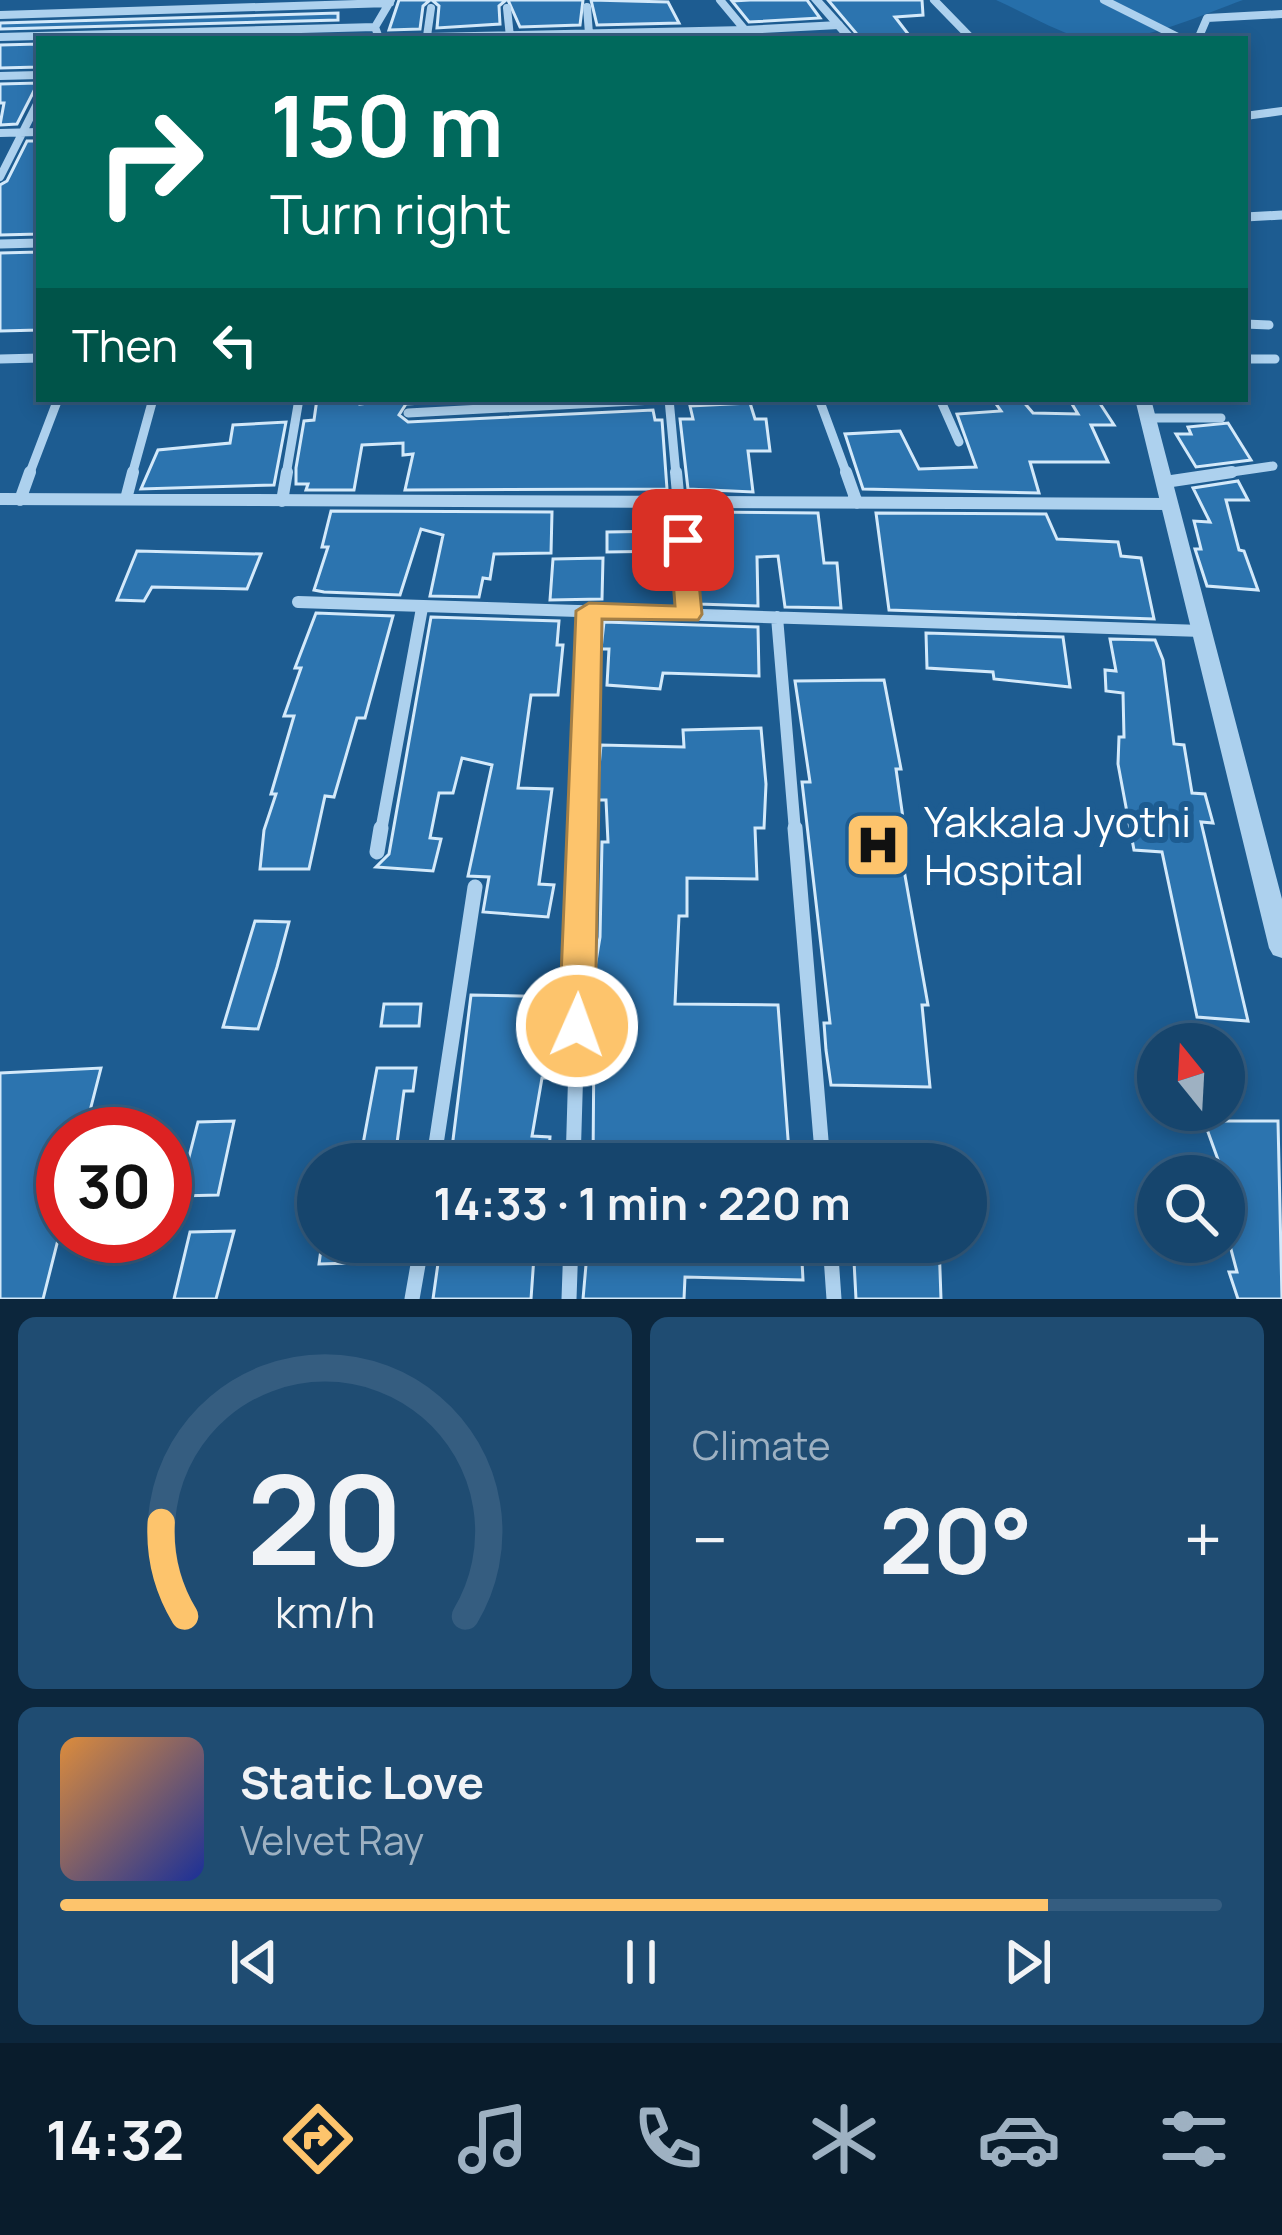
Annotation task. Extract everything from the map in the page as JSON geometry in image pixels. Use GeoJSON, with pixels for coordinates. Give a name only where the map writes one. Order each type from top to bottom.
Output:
{"type":"FeatureCollection","features":[{"type":"Feature","properties":{"kind":"street"},"geometry":{"type":"LineString","coordinates":[[720,0],[745,30]]}},
{"type":"Feature","properties":{"kind":"street"},"geometry":{"type":"LineString","coordinates":[[816,0],[848,36]]}},
{"type":"Feature","properties":{"kind":"street"},"geometry":{"type":"LineString","coordinates":[[934,0],[969,36]]}},
{"type":"Feature","properties":{"kind":"street"},"geometry":{"type":"LineString","coordinates":[[1104,0],[1177,36]]}},
{"type":"Feature","properties":{"kind":"street"},"geometry":{"type":"LineString","coordinates":[[0,15],[390,2]]}},
{"type":"Feature","properties":{"kind":"street"},"geometry":{"type":"LineString","coordinates":[[375,27],[390,2]]}},
{"type":"Feature","properties":{"kind":"street"},"geometry":{"type":"LineString","coordinates":[[587,7],[589,34]]}},
{"type":"Feature","properties":{"kind":"street"},"geometry":{"type":"LineString","coordinates":[[431,8],[427,36],[722,35],[839,25]]}},
{"type":"Feature","properties":{"kind":"street"},"geometry":{"type":"LineString","coordinates":[[507,8],[510,36]]}},
{"type":"Feature","properties":{"kind":"street"},"geometry":{"type":"LineString","coordinates":[[1199,36],[1207,18],[1231,11],[1282,14]]}},
{"type":"Feature","properties":{"kind":"street"},"geometry":{"type":"LineString","coordinates":[[631,18],[632,35]]}},
{"type":"Feature","properties":{"kind":"street"},"geometry":{"type":"LineString","coordinates":[[279,36],[375,27]]}},
{"type":"Feature","properties":{"kind":"street"},"geometry":{"type":"LineString","coordinates":[[375,27],[379,36]]}},
{"type":"Feature","properties":{"kind":"street"},"geometry":{"type":"LineString","coordinates":[[0,37],[36,37]]}},
{"type":"Feature","properties":{"kind":"street"},"geometry":{"type":"LineString","coordinates":[[0,76],[36,75]]}},
{"type":"Feature","properties":{"kind":"street"},"geometry":{"type":"LineString","coordinates":[[0,177],[36,106]]}},
{"type":"Feature","properties":{"kind":"street"},"geometry":{"type":"LineString","coordinates":[[1248,116],[1282,111]]}},
{"type":"Feature","properties":{"kind":"street"},"geometry":{"type":"LineString","coordinates":[[0,134],[36,132]]}},
{"type":"Feature","properties":{"kind":"street"},"geometry":{"type":"LineString","coordinates":[[1248,217],[1282,214]]}},
{"type":"Feature","properties":{"kind":"street"},"geometry":{"type":"LineString","coordinates":[[0,244],[36,243]]}},
{"type":"Feature","properties":{"kind":"street"},"geometry":{"type":"LineString","coordinates":[[1248,324],[1269,325]]}},
{"type":"Feature","properties":{"kind":"street"},"geometry":{"type":"LineString","coordinates":[[0,359],[36,358]]}},
{"type":"Feature","properties":{"kind":"street"},"geometry":{"type":"LineString","coordinates":[[1248,359],[1275,359]]}},
{"type":"Feature","properties":{"kind":"street"},"geometry":{"type":"LineString","coordinates":[[20,500],[57,402]]}},
{"type":"Feature","properties":{"kind":"street"},"geometry":{"type":"LineString","coordinates":[[126,499],[153,402]]}},
{"type":"Feature","properties":{"kind":"street"},"geometry":{"type":"LineString","coordinates":[[282,501],[298,402]]}},
{"type":"Feature","properties":{"kind":"street"},"geometry":{"type":"LineString","coordinates":[[408,413],[570,402]]}},
{"type":"Feature","properties":{"kind":"street"},"geometry":{"type":"LineString","coordinates":[[670,402],[689,614]]}},
{"type":"Feature","properties":{"kind":"street"},"geometry":{"type":"LineString","coordinates":[[820,402],[857,503]]}},
{"type":"Feature","properties":{"kind":"street"},"geometry":{"type":"LineString","coordinates":[[941,402],[959,442]]}},
{"type":"Feature","properties":{"kind":"street"},"geometry":{"type":"LineString","coordinates":[[1221,418],[1146,409],[1282,948]]}},
{"type":"Feature","properties":{"kind":"street"},"geometry":{"type":"LineString","coordinates":[[0,500],[857,503],[1168,493],[1273,466]]}},
{"type":"Feature","properties":{"kind":"street"},"geometry":{"type":"LineString","coordinates":[[298,602],[1202,631]]}},
{"type":"Feature","properties":{"kind":"street"},"geometry":{"type":"LineString","coordinates":[[377,852],[422,608]]}},
{"type":"Feature","properties":{"kind":"street"},"geometry":{"type":"LineString","coordinates":[[574,1143],[589,611]]}},
{"type":"Feature","properties":{"kind":"street"},"geometry":{"type":"LineString","coordinates":[[777,617],[821,1143]]}},
{"type":"Feature","properties":{"kind":"street"},"geometry":{"type":"LineString","coordinates":[[1257,854],[1282,886]]}},
{"type":"Feature","properties":{"kind":"street"},"geometry":{"type":"LineString","coordinates":[[437,1143],[475,887]]}},
{"type":"Feature","properties":{"kind":"street"},"geometry":{"type":"LineString","coordinates":[[412,1299],[418,1263]]}},
{"type":"Feature","properties":{"kind":"street"},"geometry":{"type":"LineString","coordinates":[[569,1299],[570,1263]]}},
{"type":"Feature","properties":{"kind":"street"},"geometry":{"type":"LineString","coordinates":[[832,1263],[835,1299]]}},
{"type":"Feature","properties":{"kind":"shaded area"},"geometry":{"type":"Polygon","coordinates":[[[996,0],[1243,0],[1136,36],[1076,36],[996,0]]]}},
{"type":"Feature","properties":{"kind":"building"},"geometry":{"type":"Polygon","coordinates":[[[399,0],[430,0],[423,6],[420,29],[389,30],[399,0]]]}},
{"type":"Feature","properties":{"kind":"building"},"geometry":{"type":"Polygon","coordinates":[[[432,0],[506,0],[499,6],[500,24],[437,28],[439,6],[432,0]]]}},
{"type":"Feature","properties":{"kind":"building"},"geometry":{"type":"Polygon","coordinates":[[[508,0],[583,0],[580,25],[520,27],[508,0]]]}},
{"type":"Feature","properties":{"kind":"building"},"geometry":{"type":"Polygon","coordinates":[[[591,0],[668,2],[679,23],[597,25],[591,0]]]}},
{"type":"Feature","properties":{"kind":"building"},"geometry":{"type":"Polygon","coordinates":[[[807,0],[820,18],[749,22],[732,1],[807,0]]]}},
{"type":"Feature","properties":{"kind":"building"},"geometry":{"type":"Polygon","coordinates":[[[828,0],[922,0],[923,15],[895,17],[910,36],[858,36],[828,0]]]}},
{"type":"Feature","properties":{"kind":"building"},"geometry":{"type":"Polygon","coordinates":[[[338,13],[338,20],[0,29],[0,23],[338,13]]]}},
{"type":"Feature","properties":{"kind":"building"},"geometry":{"type":"Polygon","coordinates":[[[36,44],[36,67],[0,68],[0,45],[36,44]]]}},
{"type":"Feature","properties":{"kind":"building"},"geometry":{"type":"Polygon","coordinates":[[[36,83],[17,124],[0,125],[4,103],[0,103],[0,84],[36,83]]]}},
{"type":"Feature","properties":{"kind":"building"},"geometry":{"type":"Polygon","coordinates":[[[27,141],[36,141],[36,234],[0,235],[0,185],[7,181],[27,141]]]}},
{"type":"Feature","properties":{"kind":"building"},"geometry":{"type":"Polygon","coordinates":[[[36,252],[36,330],[0,331],[0,253],[36,252]]]}},
{"type":"Feature","properties":{"kind":"building"},"geometry":{"type":"Polygon","coordinates":[[[317,402],[440,402],[406,404],[399,415],[408,422],[653,410],[655,420],[662,420],[667,489],[405,490],[413,454],[403,455],[403,443],[362,445],[354,490],[306,490],[308,484],[296,484],[296,468],[304,421],[314,420],[317,402]]]}},
{"type":"Feature","properties":{"kind":"building"},"geometry":{"type":"Polygon","coordinates":[[[995,402],[1024,402],[1033,413],[1078,414],[1071,402],[1099,402],[1114,425],[1091,425],[1108,462],[1030,462],[1039,493],[863,489],[845,434],[900,431],[919,469],[976,467],[957,414],[1001,411],[995,402]]]}},
{"type":"Feature","properties":{"kind":"building"},"geometry":{"type":"Polygon","coordinates":[[[750,403],[755,419],[766,419],[770,451],[748,451],[753,492],[688,489],[680,419],[693,419],[690,406],[750,403]]]}},
{"type":"Feature","properties":{"kind":"building"},"geometry":{"type":"Polygon","coordinates":[[[286,422],[274,485],[141,489],[158,450],[230,443],[233,425],[286,422]]]}},
{"type":"Feature","properties":{"kind":"building"},"geometry":{"type":"Polygon","coordinates":[[[1228,423],[1251,460],[1196,467],[1176,434],[1191,434],[1188,427],[1228,423]]]}},
{"type":"Feature","properties":{"kind":"building"},"geometry":{"type":"Polygon","coordinates":[[[1238,481],[1248,500],[1226,500],[1239,550],[1244,551],[1258,590],[1207,586],[1195,549],[1201,549],[1194,521],[1210,522],[1193,488],[1238,481]]]}},
{"type":"Feature","properties":{"kind":"building"},"geometry":{"type":"Polygon","coordinates":[[[331,511],[552,512],[551,553],[494,554],[490,579],[483,578],[479,597],[430,596],[443,535],[421,529],[400,595],[324,592],[314,590],[328,547],[322,547],[331,511]]]}},
{"type":"Feature","properties":{"kind":"building"},"geometry":{"type":"Polygon","coordinates":[[[702,512],[818,513],[824,563],[837,563],[841,608],[785,607],[778,556],[757,557],[758,606],[699,604],[700,553],[694,551],[692,531],[702,531],[702,512]]]}},
{"type":"Feature","properties":{"kind":"building"},"geometry":{"type":"Polygon","coordinates":[[[876,513],[1046,514],[1057,539],[1118,542],[1121,556],[1141,558],[1154,619],[889,610],[876,513]]]}},
{"type":"Feature","properties":{"kind":"building"},"geometry":{"type":"Polygon","coordinates":[[[671,531],[673,551],[607,552],[607,532],[671,531]]]}},
{"type":"Feature","properties":{"kind":"building"},"geometry":{"type":"Polygon","coordinates":[[[137,551],[261,554],[247,589],[152,587],[144,601],[117,600],[137,551]]]}},
{"type":"Feature","properties":{"kind":"building"},"geometry":{"type":"Polygon","coordinates":[[[603,558],[602,599],[550,600],[553,559],[603,558]]]}},
{"type":"Feature","properties":{"kind":"building"},"geometry":{"type":"Polygon","coordinates":[[[316,613],[393,616],[365,718],[357,718],[334,797],[325,796],[309,869],[260,869],[264,830],[276,794],[271,794],[294,716],[284,716],[301,668],[295,668],[316,613]]]}},
{"type":"Feature","properties":{"kind":"building"},"geometry":{"type":"Polygon","coordinates":[[[431,617],[559,621],[557,645],[563,645],[558,695],[531,695],[518,788],[552,789],[539,884],[554,885],[548,917],[483,912],[489,877],[468,876],[492,765],[462,758],[453,793],[439,793],[430,838],[441,839],[433,871],[376,867],[389,854],[431,617]]]}},
{"type":"Feature","properties":{"kind":"building"},"geometry":{"type":"Polygon","coordinates":[[[604,622],[758,627],[759,676],[663,673],[660,689],[607,685],[609,649],[601,649],[604,622]]]}},
{"type":"Feature","properties":{"kind":"building"},"geometry":{"type":"Polygon","coordinates":[[[926,633],[1063,637],[1070,687],[994,679],[993,672],[927,668],[926,633]]]}},
{"type":"Feature","properties":{"kind":"building"},"geometry":{"type":"Polygon","coordinates":[[[1110,639],[1155,640],[1163,660],[1174,744],[1184,745],[1192,793],[1205,794],[1213,823],[1201,822],[1248,1021],[1197,1017],[1162,852],[1134,850],[1118,764],[1119,737],[1124,737],[1123,693],[1106,691],[1105,670],[1116,671],[1110,639]]]}},
{"type":"Feature","properties":{"kind":"building"},"geometry":{"type":"Polygon","coordinates":[[[884,680],[901,769],[896,769],[908,853],[901,853],[928,1005],[922,1005],[930,1087],[831,1085],[826,1050],[824,1023],[830,1023],[802,782],[810,782],[795,681],[884,680]]]}},
{"type":"Feature","properties":{"kind":"building"},"geometry":{"type":"Polygon","coordinates":[[[761,728],[766,784],[764,828],[755,828],[757,879],[687,878],[687,916],[679,916],[675,1004],[778,1005],[788,1143],[593,1143],[590,998],[600,937],[602,842],[608,842],[606,800],[596,800],[601,745],[684,747],[683,730],[761,728]]]}},
{"type":"Feature","properties":{"kind":"building"},"geometry":{"type":"Polygon","coordinates":[[[255,921],[289,922],[277,967],[258,1029],[223,1027],[255,921]]]}},
{"type":"Feature","properties":{"kind":"building"},"geometry":{"type":"Polygon","coordinates":[[[471,995],[566,997],[565,1037],[554,1036],[549,1078],[542,1078],[532,1136],[550,1137],[550,1143],[453,1143],[471,995]]]}},
{"type":"Feature","properties":{"kind":"building"},"geometry":{"type":"Polygon","coordinates":[[[384,1004],[421,1004],[419,1026],[381,1026],[384,1004]]]}},
{"type":"Feature","properties":{"kind":"building"},"geometry":{"type":"Polygon","coordinates":[[[101,1068],[91,1107],[36,1107],[36,1263],[52,1263],[43,1299],[0,1299],[0,1073],[101,1068]]]}},
{"type":"Feature","properties":{"kind":"building"},"geometry":{"type":"Polygon","coordinates":[[[377,1068],[416,1068],[413,1091],[404,1091],[397,1143],[363,1143],[377,1068]]]}},
{"type":"Feature","properties":{"kind":"building"},"geometry":{"type":"Polygon","coordinates":[[[234,1121],[218,1195],[192,1196],[192,1145],[198,1122],[234,1121]]]}},
{"type":"Feature","properties":{"kind":"building"},"geometry":{"type":"Polygon","coordinates":[[[1245,1121],[1278,1121],[1282,1299],[1238,1299],[1229,1272],[1237,1272],[1235,1263],[1245,1263],[1245,1155],[1216,1155],[1208,1131],[1245,1131],[1245,1121]]]}},
{"type":"Feature","properties":{"kind":"building"},"geometry":{"type":"Polygon","coordinates":[[[234,1231],[216,1299],[174,1299],[183,1263],[192,1263],[192,1232],[234,1231]]]}},
{"type":"Feature","properties":{"kind":"building"},"geometry":{"type":"Polygon","coordinates":[[[438,1263],[534,1263],[531,1299],[433,1299],[438,1263]]]}},
{"type":"Feature","properties":{"kind":"building"},"geometry":{"type":"Polygon","coordinates":[[[586,1263],[802,1263],[803,1280],[685,1277],[684,1299],[583,1299],[586,1263]]]}},
{"type":"Feature","properties":{"kind":"building"},"geometry":{"type":"Polygon","coordinates":[[[854,1263],[940,1263],[941,1299],[856,1299],[854,1263]]]}},
{"type":"Feature","properties":{"kind":"place","name":"Yakkala Jyothi Hospital"},"geometry":{"type":"Point","coordinates":[878,845]}},
{"type":"Feature","properties":{"kind":"route"},"geometry":{"type":"LineString","coordinates":[[577,1026],[589,611],[689,614],[683,540]]}}]}
